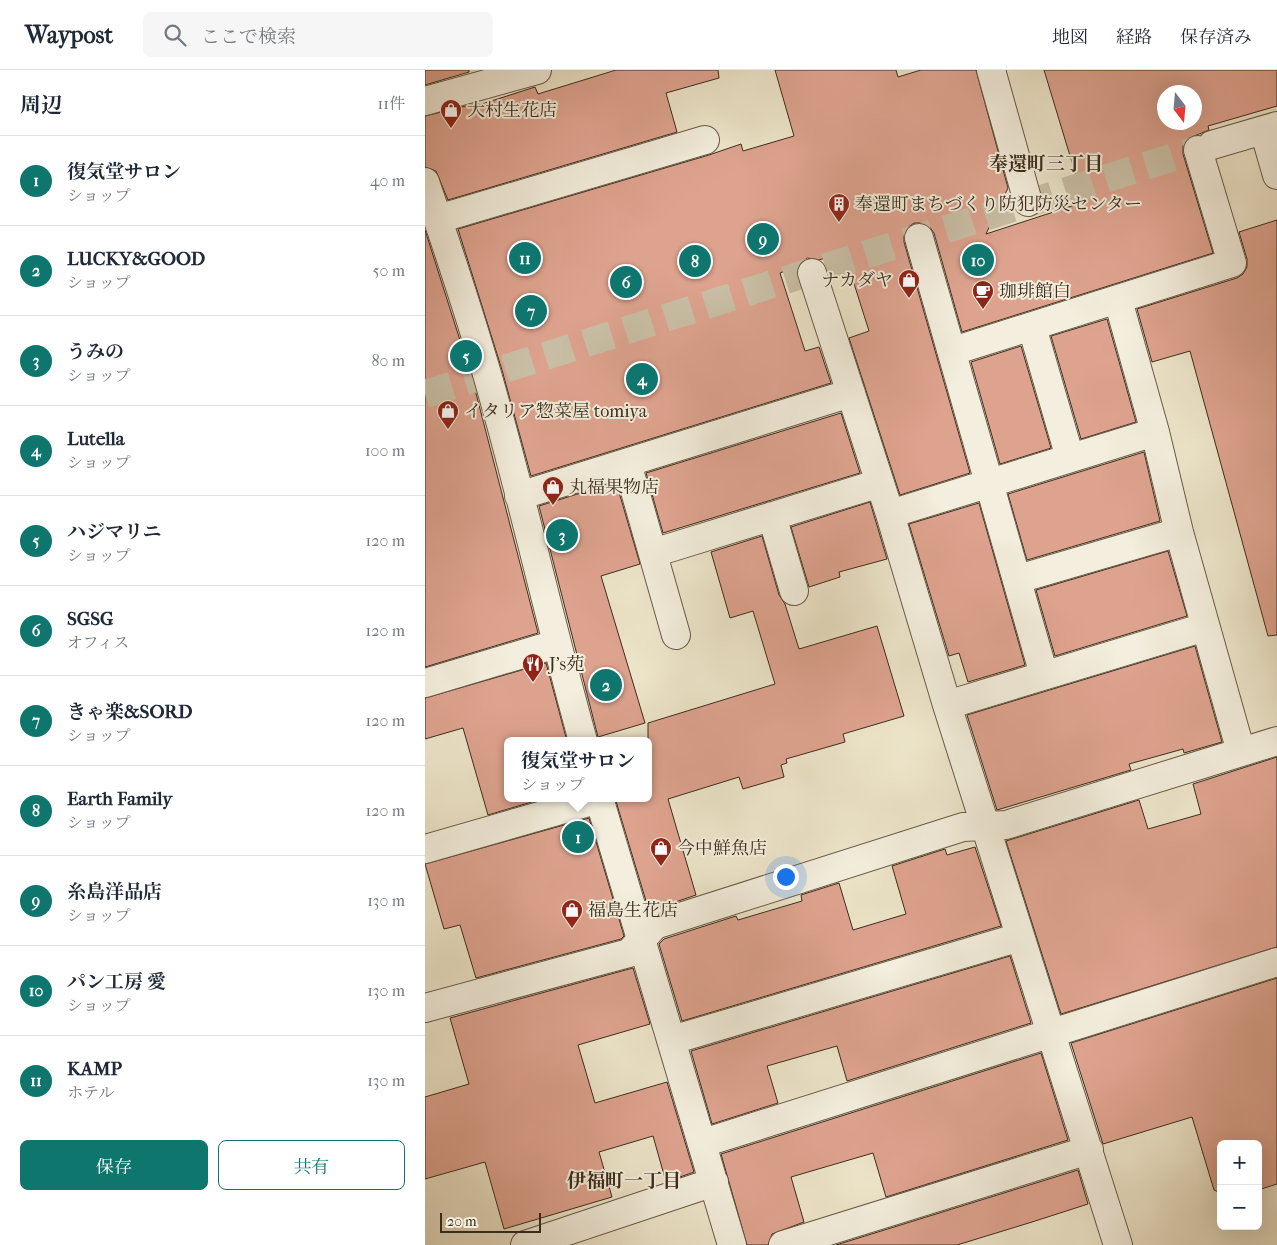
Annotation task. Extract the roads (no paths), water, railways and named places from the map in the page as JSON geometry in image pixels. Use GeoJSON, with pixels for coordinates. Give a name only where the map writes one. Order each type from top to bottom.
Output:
{"type":"FeatureCollection","features":[{"type":"Feature","properties":{"kind":"street"},"geometry":{"type":"LineString","coordinates":[[425,101],[537,70]]}},
{"type":"Feature","properties":{"kind":"street"},"geometry":{"type":"LineString","coordinates":[[991,70],[1028,202]]}},
{"type":"Feature","properties":{"kind":"street"},"geometry":{"type":"LineString","coordinates":[[953,351],[1232,264],[1205,147],[1270,128],[1277,175]]}},
{"type":"Feature","properties":{"kind":"street"},"geometry":{"type":"LineString","coordinates":[[438,219],[705,140]]}},
{"type":"Feature","properties":{"kind":"street"},"geometry":{"type":"LineString","coordinates":[[425,182],[487,375],[582,737]]}},
{"type":"Feature","properties":{"kind":"street"},"geometry":{"type":"LineString","coordinates":[[919,238],[953,351],[988,484],[1019,580],[1045,675]]}},
{"type":"Feature","properties":{"kind":"street"},"geometry":{"type":"LineString","coordinates":[[812,273],[890,514],[947,705],[1118,1245]]}},
{"type":"Feature","properties":{"kind":"street"},"geometry":{"type":"LineString","coordinates":[[1117,300],[1155,432],[1179,532],[1241,752]]}},
{"type":"Feature","properties":{"kind":"street"},"geometry":{"type":"LineString","coordinates":[[1032,327],[1070,458]]}},
{"type":"Feature","properties":{"kind":"street"},"geometry":{"type":"LineString","coordinates":[[519,496],[851,393]]}},
{"type":"Feature","properties":{"kind":"street"},"geometry":{"type":"LineString","coordinates":[[890,514],[1155,432]]}},
{"type":"Feature","properties":{"kind":"street"},"geometry":{"type":"LineString","coordinates":[[627,463],[676,635]]}},
{"type":"Feature","properties":{"kind":"street"},"geometry":{"type":"LineString","coordinates":[[653,553],[880,483]]}},
{"type":"Feature","properties":{"kind":"street"},"geometry":{"type":"LineString","coordinates":[[772,516],[794,591]]}},
{"type":"Feature","properties":{"kind":"street"},"geometry":{"type":"LineString","coordinates":[[1019,580],[1179,532]]}},
{"type":"Feature","properties":{"kind":"street"},"geometry":{"type":"LineString","coordinates":[[947,705],[1205,627]]}},
{"type":"Feature","properties":{"kind":"street"},"geometry":{"type":"LineString","coordinates":[[425,683],[556,644]]}},
{"type":"Feature","properties":{"kind":"street"},"geometry":{"type":"LineString","coordinates":[[425,1008],[629,953],[655,925],[963,827],[1006,825],[1277,740]]}},
{"type":"Feature","properties":{"kind":"street"},"geometry":{"type":"LineString","coordinates":[[425,849],[589,802]]}},
{"type":"Feature","properties":{"kind":"street"},"geometry":{"type":"LineString","coordinates":[[600,802],[643,940],[732,1245]]}},
{"type":"Feature","properties":{"kind":"street"},"geometry":{"type":"LineString","coordinates":[[672,1040],[1020,937]]}},
{"type":"Feature","properties":{"kind":"street"},"geometry":{"type":"LineString","coordinates":[[703,1143],[1277,962]]}},
{"type":"Feature","properties":{"kind":"street"},"geometry":{"type":"LineString","coordinates":[[783,1245],[1089,1150]]}},
{"type":"Feature","properties":{"kind":"street"},"geometry":{"type":"LineString","coordinates":[[525,1245],[565,1239],[714,1182]]}},
{"type":"Feature","properties":{"kind":"tunnel"},"geometry":{"type":"LineString","coordinates":[[425,394],[1212,145]]}},
{"type":"Feature","properties":{"kind":"place","name":"大村生花店"},"geometry":{"type":"Point","coordinates":[451,129]}},
{"type":"Feature","properties":{"kind":"place","name":"奉還町まちづくり防犯防災センター"},"geometry":{"type":"Point","coordinates":[839,223]}},
{"type":"Feature","properties":{"kind":"place","name":"糸島洋品店"},"geometry":{"type":"Point","coordinates":[763,239]}},
{"type":"Feature","properties":{"kind":"place","name":"KAMP"},"geometry":{"type":"Point","coordinates":[525,258]}},
{"type":"Feature","properties":{"kind":"place","name":"パン工房 愛"},"geometry":{"type":"Point","coordinates":[978,260]}},
{"type":"Feature","properties":{"kind":"place","name":"Earth Family"},"geometry":{"type":"Point","coordinates":[695,261]}},
{"type":"Feature","properties":{"kind":"place","name":"SGSG"},"geometry":{"type":"Point","coordinates":[626,282]}},
{"type":"Feature","properties":{"kind":"place","name":"ナカダヤ"},"geometry":{"type":"Point","coordinates":[909,299]}},
{"type":"Feature","properties":{"kind":"place","name":"珈琲館白"},"geometry":{"type":"Point","coordinates":[983,310]}},
{"type":"Feature","properties":{"kind":"place","name":"きゃ楽&SORD"},"geometry":{"type":"Point","coordinates":[531,311]}},
{"type":"Feature","properties":{"kind":"place","name":"ハジマリニ"},"geometry":{"type":"Point","coordinates":[466,356]}},
{"type":"Feature","properties":{"kind":"place","name":"Lutella"},"geometry":{"type":"Point","coordinates":[642,379]}},
{"type":"Feature","properties":{"kind":"place","name":"イタリア惣菜屋 tomiya"},"geometry":{"type":"Point","coordinates":[448,430]}},
{"type":"Feature","properties":{"kind":"place","name":"丸福果物店"},"geometry":{"type":"Point","coordinates":[553,506]}},
{"type":"Feature","properties":{"kind":"place","name":"うみの"},"geometry":{"type":"Point","coordinates":[562,535]}},
{"type":"Feature","properties":{"kind":"place","name":"J's苑"},"geometry":{"type":"Point","coordinates":[533,683]}},
{"type":"Feature","properties":{"kind":"place","name":"LUCKY&GOOD"},"geometry":{"type":"Point","coordinates":[606,685]}},
{"type":"Feature","properties":{"kind":"place","name":"復気堂サロン"},"geometry":{"type":"Point","coordinates":[578,837]}},
{"type":"Feature","properties":{"kind":"place","name":"今中鮮魚店"},"geometry":{"type":"Point","coordinates":[661,867]}},
{"type":"Feature","properties":{"kind":"place","name":"福島生花店"},"geometry":{"type":"Point","coordinates":[572,929]}},
{"type":"Feature","properties":{"kind":"district","name":"奉還町三丁目"},"geometry":{"type":"Point","coordinates":[1046,164]}},
{"type":"Feature","properties":{"kind":"district","name":"伊福町一丁目"},"geometry":{"type":"Point","coordinates":[624,1181]}}]}
